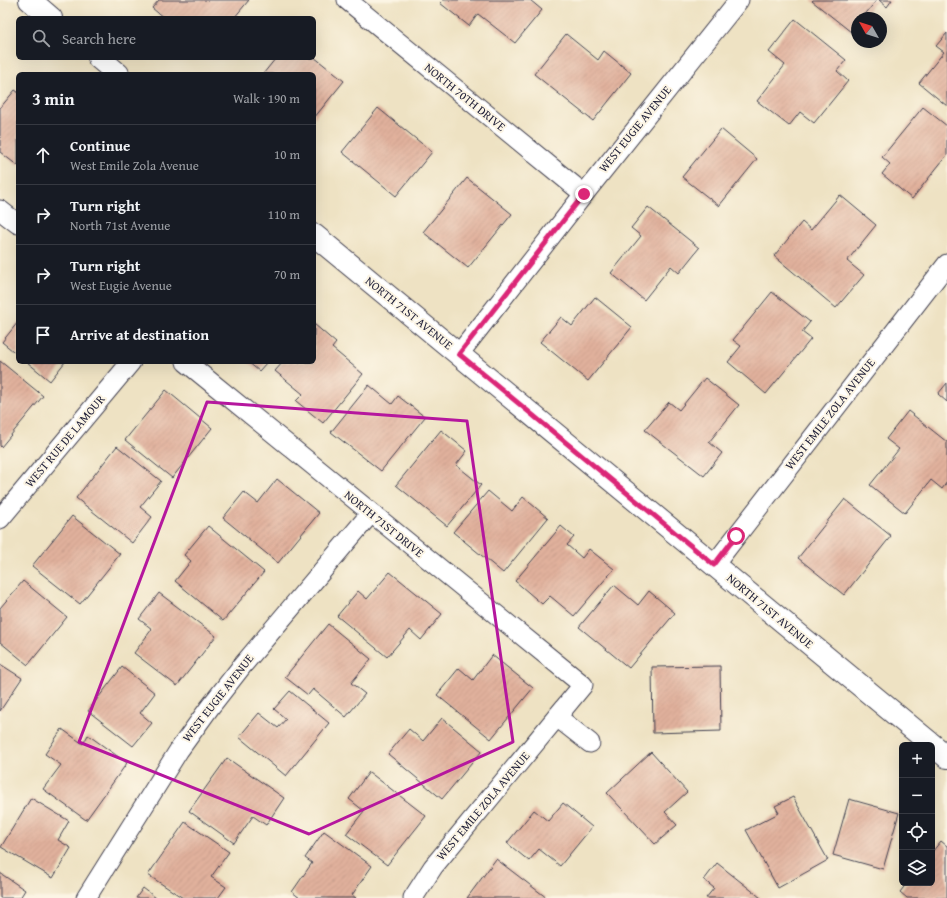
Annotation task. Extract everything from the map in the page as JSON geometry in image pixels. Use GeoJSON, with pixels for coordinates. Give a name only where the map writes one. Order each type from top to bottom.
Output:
{"type":"FeatureCollection","features":[{"type":"Feature","properties":{"kind":"street"},"geometry":{"type":"LineString","coordinates":[[30,0],[49,16]]}},
{"type":"Feature","properties":{"kind":"street","name":"NORTH 70TH DRIVE"},"geometry":{"type":"LineString","coordinates":[[347,0],[584,194]]}},
{"type":"Feature","properties":{"kind":"street","name":"WEST EUGIE AVENUE"},"geometry":{"type":"LineString","coordinates":[[459,354],[584,194],[739,0]]}},
{"type":"Feature","properties":{"kind":"street"},"geometry":{"type":"LineString","coordinates":[[101,60],[116,72]]}},
{"type":"Feature","properties":{"kind":"street"},"geometry":{"type":"LineString","coordinates":[[0,210],[16,222]]}},
{"type":"Feature","properties":{"kind":"street","name":"NORTH 71ST AVENUE"},"geometry":{"type":"LineString","coordinates":[[316,237],[947,757]]}},
{"type":"Feature","properties":{"kind":"street","name":"WEST EMILE ZOLA AVENUE"},"geometry":{"type":"LineString","coordinates":[[714,565],[947,264]]}},
{"type":"Feature","properties":{"kind":"street","name":"WEST RUE DE LAMOUR"},"geometry":{"type":"LineString","coordinates":[[0,519],[129,364]]}},
{"type":"Feature","properties":{"kind":"street","name":"NORTH 71ST DRIVE"},"geometry":{"type":"LineString","coordinates":[[188,364],[583,685]]}},
{"type":"Feature","properties":{"kind":"street","name":"WEST EUGIE AVENUE"},"geometry":{"type":"LineString","coordinates":[[86,898],[179,750],[210,707],[242,666],[371,513]]}},
{"type":"Feature","properties":{"kind":"street","name":"WEST EMILE ZOLA AVENUE"},"geometry":{"type":"LineString","coordinates":[[413,898],[433,867],[583,685]]}},
{"type":"Feature","properties":{"kind":"street"},"geometry":{"type":"LineString","coordinates":[[557,717],[590,743]]}},
{"type":"Feature","properties":{"kind":"highlighted area"},"geometry":{"type":"Polygon","coordinates":[[[207,402],[467,421],[513,742],[309,834],[79,742],[207,402]]]}},
{"type":"Feature","properties":{"kind":"building"},"geometry":{"type":"Polygon","coordinates":[[[159,0],[249,0],[236,16],[162,16],[152,8],[159,0]]]}},
{"type":"Feature","properties":{"kind":"building"},"geometry":{"type":"Polygon","coordinates":[[[443,0],[530,0],[542,10],[515,43],[478,14],[469,26],[440,3],[443,0]]]}},
{"type":"Feature","properties":{"kind":"building"},"geometry":{"type":"Polygon","coordinates":[[[877,0],[867,12],[851,12],[851,32],[812,1],[877,0]]]}},
{"type":"Feature","properties":{"kind":"building"},"geometry":{"type":"Polygon","coordinates":[[[879,0],[892,0],[887,7],[879,0]]]}},
{"type":"Feature","properties":{"kind":"building"},"geometry":{"type":"Polygon","coordinates":[[[795,19],[846,60],[837,71],[848,81],[814,123],[800,112],[789,126],[757,101],[785,65],[769,52],[795,19]]]}},
{"type":"Feature","properties":{"kind":"building"},"geometry":{"type":"Polygon","coordinates":[[[947,33],[947,106],[919,83],[944,52],[936,46],[947,33]]]}},
{"type":"Feature","properties":{"kind":"building"},"geometry":{"type":"Polygon","coordinates":[[[566,34],[598,60],[604,51],[631,73],[593,121],[534,74],[566,34]]]}},
{"type":"Feature","properties":{"kind":"building"},"geometry":{"type":"Polygon","coordinates":[[[316,59],[344,81],[316,116],[316,72],[265,72],[274,60],[316,60],[316,59]]]}},
{"type":"Feature","properties":{"kind":"building"},"geometry":{"type":"Polygon","coordinates":[[[16,91],[16,164],[0,152],[0,108],[16,91]]]}},
{"type":"Feature","properties":{"kind":"building"},"geometry":{"type":"Polygon","coordinates":[[[923,107],[947,126],[947,155],[912,199],[882,174],[890,164],[882,157],[923,107]]]}},
{"type":"Feature","properties":{"kind":"building"},"geometry":{"type":"Polygon","coordinates":[[[378,108],[432,152],[396,196],[342,152],[378,108]]]}},
{"type":"Feature","properties":{"kind":"building"},"geometry":{"type":"Polygon","coordinates":[[[721,129],[757,159],[719,206],[682,177],[721,129]]]}},
{"type":"Feature","properties":{"kind":"building"},"geometry":{"type":"Polygon","coordinates":[[[467,178],[512,214],[468,268],[423,232],[467,178]]]}},
{"type":"Feature","properties":{"kind":"building"},"geometry":{"type":"Polygon","coordinates":[[[840,195],[876,225],[847,261],[864,275],[836,308],[774,256],[802,222],[811,230],[840,195]]]}},
{"type":"Feature","properties":{"kind":"building"},"geometry":{"type":"Polygon","coordinates":[[[648,207],[699,248],[679,273],[671,266],[644,300],[611,273],[641,236],[631,228],[648,207]]]}},
{"type":"Feature","properties":{"kind":"building"},"geometry":{"type":"Polygon","coordinates":[[[772,292],[810,322],[802,332],[811,339],[766,394],[728,362],[741,346],[733,340],[772,292]]]}},
{"type":"Feature","properties":{"kind":"building"},"geometry":{"type":"Polygon","coordinates":[[[595,297],[632,327],[588,381],[540,342],[561,317],[572,326],[595,297]]]}},
{"type":"Feature","properties":{"kind":"building"},"geometry":{"type":"Polygon","coordinates":[[[16,324],[16,353],[2,342],[16,324]]]}},
{"type":"Feature","properties":{"kind":"building"},"geometry":{"type":"Polygon","coordinates":[[[316,326],[336,343],[332,348],[363,374],[323,423],[296,401],[303,394],[275,371],[281,364],[316,364],[316,326]]]}},
{"type":"Feature","properties":{"kind":"building"},"geometry":{"type":"Polygon","coordinates":[[[0,361],[43,396],[1,447],[0,446],[0,361]]]}},
{"type":"Feature","properties":{"kind":"building"},"geometry":{"type":"Polygon","coordinates":[[[29,364],[63,364],[50,381],[29,364]]]}},
{"type":"Feature","properties":{"kind":"building"},"geometry":{"type":"Polygon","coordinates":[[[250,364],[265,364],[259,371],[250,364]]]}},
{"type":"Feature","properties":{"kind":"building"},"geometry":{"type":"Polygon","coordinates":[[[705,378],[739,405],[709,442],[722,453],[704,476],[645,430],[669,402],[679,410],[705,378]]]}},
{"type":"Feature","properties":{"kind":"building"},"geometry":{"type":"Polygon","coordinates":[[[947,383],[947,402],[938,394],[947,383]]]}},
{"type":"Feature","properties":{"kind":"building"},"geometry":{"type":"Polygon","coordinates":[[[369,385],[392,404],[398,396],[425,417],[381,471],[331,432],[369,385]]]}},
{"type":"Feature","properties":{"kind":"building"},"geometry":{"type":"Polygon","coordinates":[[[166,390],[212,428],[172,478],[125,440],[166,390]]]}},
{"type":"Feature","properties":{"kind":"building"},"geometry":{"type":"Polygon","coordinates":[[[908,411],[947,442],[947,482],[942,489],[931,480],[905,513],[870,485],[899,449],[886,439],[908,411]]]}},
{"type":"Feature","properties":{"kind":"building"},"geometry":{"type":"Polygon","coordinates":[[[441,430],[467,451],[456,465],[481,485],[447,526],[396,485],[441,430]]]}},
{"type":"Feature","properties":{"kind":"building"},"geometry":{"type":"Polygon","coordinates":[[[117,446],[161,481],[140,507],[152,517],[132,543],[76,498],[117,446]]]}},
{"type":"Feature","properties":{"kind":"building"},"geometry":{"type":"Polygon","coordinates":[[[277,479],[319,513],[278,563],[223,518],[244,492],[258,503],[277,479]]]}},
{"type":"Feature","properties":{"kind":"building"},"geometry":{"type":"Polygon","coordinates":[[[488,491],[512,511],[523,497],[548,518],[503,573],[453,532],[488,491]]]}},
{"type":"Feature","properties":{"kind":"building"},"geometry":{"type":"Polygon","coordinates":[[[845,499],[891,536],[844,595],[798,558],[845,499]]]}},
{"type":"Feature","properties":{"kind":"building"},"geometry":{"type":"Polygon","coordinates":[[[72,516],[120,554],[80,604],[32,566],[72,516]]]}},
{"type":"Feature","properties":{"kind":"building"},"geometry":{"type":"Polygon","coordinates":[[[208,526],[264,572],[223,621],[175,581],[191,561],[184,555],[208,526]]]}},
{"type":"Feature","properties":{"kind":"building"},"geometry":{"type":"Polygon","coordinates":[[[561,526],[574,537],[567,545],[582,558],[589,549],[614,569],[574,616],[550,596],[542,604],[515,581],[561,526]]]}},
{"type":"Feature","properties":{"kind":"building"},"geometry":{"type":"Polygon","coordinates":[[[390,572],[442,614],[421,640],[410,630],[387,657],[337,616],[358,591],[367,599],[390,572]]]}},
{"type":"Feature","properties":{"kind":"building"},"geometry":{"type":"Polygon","coordinates":[[[23,581],[67,617],[28,665],[0,642],[0,608],[23,581]]]}},
{"type":"Feature","properties":{"kind":"building"},"geometry":{"type":"Polygon","coordinates":[[[614,585],[638,605],[649,591],[675,613],[629,668],[579,627],[614,585]]]}},
{"type":"Feature","properties":{"kind":"building"},"geometry":{"type":"Polygon","coordinates":[[[159,593],[216,636],[177,686],[134,653],[152,629],[139,619],[159,593]]]}},
{"type":"Feature","properties":{"kind":"building"},"geometry":{"type":"Polygon","coordinates":[[[328,624],[371,659],[351,683],[365,694],[346,717],[313,689],[308,695],[285,677],[328,624]]]}},
{"type":"Feature","properties":{"kind":"building"},"geometry":{"type":"Polygon","coordinates":[[[492,655],[533,688],[491,739],[437,695],[459,668],[473,680],[492,655]]]}},
{"type":"Feature","properties":{"kind":"building"},"geometry":{"type":"Polygon","coordinates":[[[0,664],[22,678],[0,711],[0,664]]]}},
{"type":"Feature","properties":{"kind":"building"},"geometry":{"type":"Polygon","coordinates":[[[720,666],[721,731],[653,733],[652,667],[720,666]]]}},
{"type":"Feature","properties":{"kind":"building"},"geometry":{"type":"Polygon","coordinates":[[[122,667],[155,693],[140,713],[152,723],[133,746],[88,711],[122,667]]]}},
{"type":"Feature","properties":{"kind":"building"},"geometry":{"type":"Polygon","coordinates":[[[290,691],[329,723],[286,776],[239,737],[259,713],[278,728],[286,719],[274,709],[290,691]]]}},
{"type":"Feature","properties":{"kind":"building"},"geometry":{"type":"Polygon","coordinates":[[[442,718],[482,751],[442,799],[388,754],[409,729],[423,741],[442,718]]]}},
{"type":"Feature","properties":{"kind":"building"},"geometry":{"type":"Polygon","coordinates":[[[62,729],[83,744],[88,735],[127,763],[86,820],[43,789],[61,765],[45,754],[62,729]]]}},
{"type":"Feature","properties":{"kind":"building"},"geometry":{"type":"Polygon","coordinates":[[[651,752],[687,792],[665,812],[677,825],[655,844],[607,793],[651,752]]]}},
{"type":"Feature","properties":{"kind":"building"},"geometry":{"type":"Polygon","coordinates":[[[227,758],[284,798],[266,825],[253,816],[234,843],[189,811],[227,758]]]}},
{"type":"Feature","properties":{"kind":"building"},"geometry":{"type":"Polygon","coordinates":[[[369,772],[426,816],[387,865],[346,834],[364,811],[349,799],[369,772]]]}},
{"type":"Feature","properties":{"kind":"building"},"geometry":{"type":"Polygon","coordinates":[[[793,797],[828,860],[778,888],[746,830],[779,813],[775,806],[793,797]]]}},
{"type":"Feature","properties":{"kind":"building"},"geometry":{"type":"Polygon","coordinates":[[[31,798],[69,821],[58,840],[71,848],[53,878],[1,847],[31,798]]]}},
{"type":"Feature","properties":{"kind":"building"},"geometry":{"type":"Polygon","coordinates":[[[849,799],[899,813],[883,869],[833,855],[849,799]]]}},
{"type":"Feature","properties":{"kind":"building"},"geometry":{"type":"Polygon","coordinates":[[[563,803],[592,827],[560,866],[539,849],[529,861],[507,843],[534,810],[548,821],[563,803]]]}},
{"type":"Feature","properties":{"kind":"building"},"geometry":{"type":"Polygon","coordinates":[[[185,822],[229,852],[211,877],[226,887],[218,898],[183,898],[148,875],[185,822]]]}},
{"type":"Feature","properties":{"kind":"building"},"geometry":{"type":"Polygon","coordinates":[[[324,831],[372,866],[352,895],[356,898],[300,898],[292,892],[312,863],[305,858],[324,831]]]}},
{"type":"Feature","properties":{"kind":"building"},"geometry":{"type":"Polygon","coordinates":[[[941,841],[947,846],[947,898],[907,898],[900,892],[905,886],[935,886],[935,848],[941,841]]]}},
{"type":"Feature","properties":{"kind":"building"},"geometry":{"type":"Polygon","coordinates":[[[496,859],[547,898],[467,898],[496,859]]]}},
{"type":"Feature","properties":{"kind":"building"},"geometry":{"type":"Polygon","coordinates":[[[717,863],[761,898],[706,898],[714,888],[704,880],[717,863]]]}},
{"type":"Feature","properties":{"kind":"building"},"geometry":{"type":"Polygon","coordinates":[[[0,873],[25,890],[20,898],[0,898],[0,873]]]}},
{"type":"Feature","properties":{"kind":"building"},"geometry":{"type":"Polygon","coordinates":[[[143,888],[156,898],[136,898],[143,888]]]}},
{"type":"Feature","properties":{"kind":"route"},"geometry":{"type":"LineString","coordinates":[[584,194],[459,354],[714,565],[736,536]]}}]}
